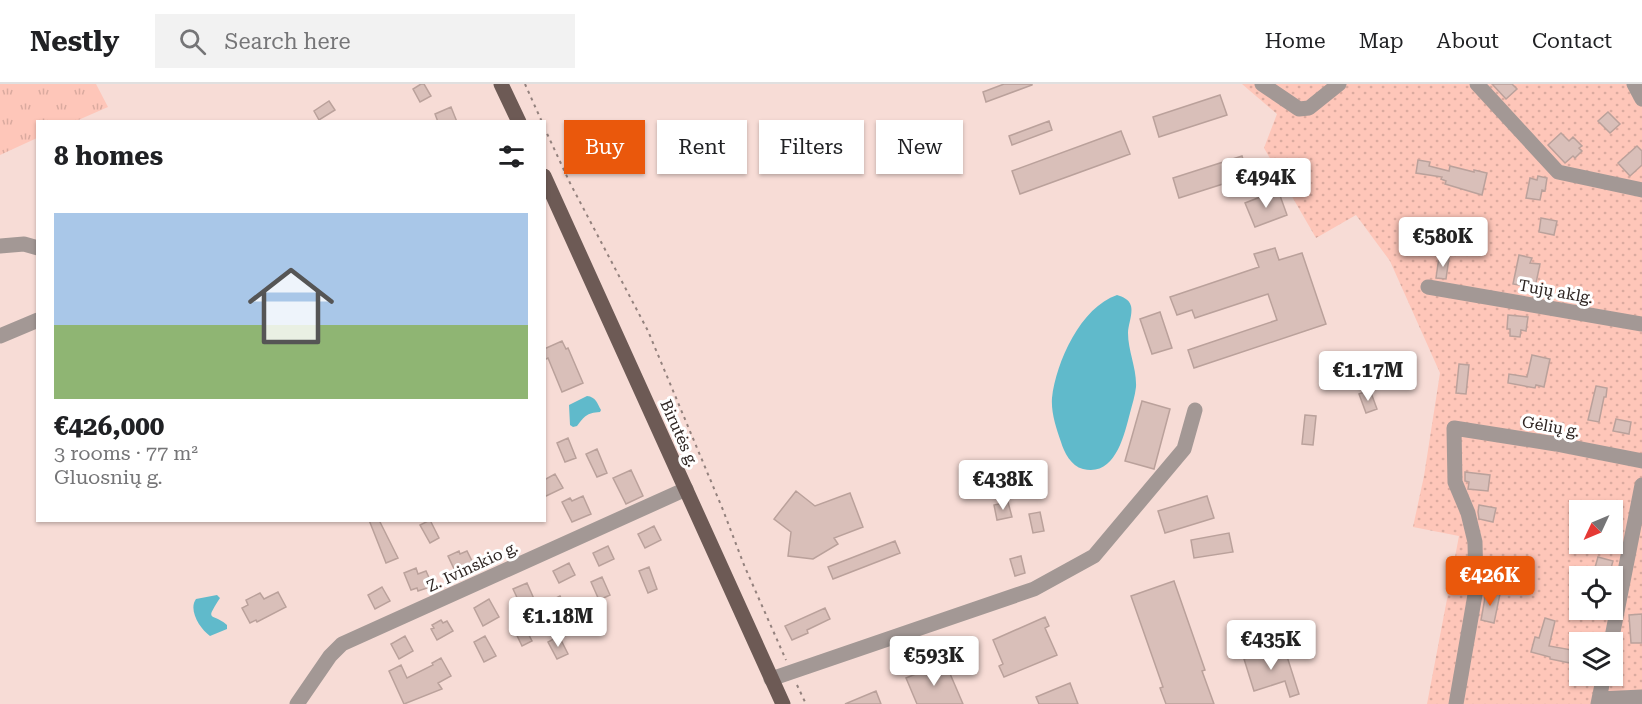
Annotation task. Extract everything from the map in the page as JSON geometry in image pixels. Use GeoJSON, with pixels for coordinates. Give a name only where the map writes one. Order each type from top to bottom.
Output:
{"type":"FeatureCollection","features":[{"type":"Feature","properties":{"kind":"main road"},"geometry":{"type":"LineString","coordinates":[[501,84],[515,120]]}},
{"type":"Feature","properties":{"kind":"main road","name":"Birutės g."},"geometry":{"type":"LineString","coordinates":[[546,180],[783,704]]}},
{"type":"Feature","properties":{"kind":"street"},"geometry":{"type":"LineString","coordinates":[[1262,84],[1299,109],[1309,108],[1339,84]]}},
{"type":"Feature","properties":{"kind":"street"},"geometry":{"type":"LineString","coordinates":[[1477,84],[1558,172],[1642,190]]}},
{"type":"Feature","properties":{"kind":"street"},"geometry":{"type":"LineString","coordinates":[[0,246],[24,244],[36,247]]}},
{"type":"Feature","properties":{"kind":"street","name":"Tujų aklg."},"geometry":{"type":"LineString","coordinates":[[1428,287],[1642,324]]}},
{"type":"Feature","properties":{"kind":"street"},"geometry":{"type":"LineString","coordinates":[[0,336],[36,321]]}},
{"type":"Feature","properties":{"kind":"street"},"geometry":{"type":"LineString","coordinates":[[771,679],[1034,589],[1094,556],[1184,449],[1194,410]]}},
{"type":"Feature","properties":{"kind":"street","name":"Gėlių g."},"geometry":{"type":"LineString","coordinates":[[1456,704],[1476,589],[1475,542],[1468,513],[1455,482],[1454,428],[1556,444],[1642,461]]}},
{"type":"Feature","properties":{"kind":"street"},"geometry":{"type":"LineString","coordinates":[[1613,632],[1642,485]]}},
{"type":"Feature","properties":{"kind":"street","name":"Z. Ivinskio g."},"geometry":{"type":"LineString","coordinates":[[297,704],[330,656],[342,644],[686,489]]}},
{"type":"Feature","properties":{"kind":"street"},"geometry":{"type":"LineString","coordinates":[[1602,686],[1599,702],[1642,697]]}},
{"type":"Feature","properties":{"kind":"path"},"geometry":{"type":"LineString","coordinates":[[525,84],[541,120]]}},
{"type":"Feature","properties":{"kind":"path"},"geometry":{"type":"LineString","coordinates":[[546,131],[570,183],[648,331],[744,565],[806,704]]}},
{"type":"Feature","properties":{"kind":"green space"},"geometry":{"type":"Polygon","coordinates":[[[0,84],[96,84],[108,107],[78,120],[36,120],[36,138],[0,155],[0,84]]]}},
{"type":"Feature","properties":{"kind":"green space"},"geometry":{"type":"Polygon","coordinates":[[[1242,84],[1642,84],[1642,704],[1427,704],[1459,536],[1413,527],[1424,476],[1440,373],[1390,261],[1356,215],[1316,238],[1264,148],[1277,114],[1242,84]]]}},
{"type":"Feature","properties":{"kind":"water"},"geometry":{"type":"Polygon","coordinates":[[[1117,295],[1127,300],[1131,306],[1128,333],[1136,380],[1135,394],[1125,433],[1116,453],[1103,467],[1094,470],[1083,469],[1072,462],[1061,442],[1052,409],[1054,384],[1065,353],[1082,323],[1104,301],[1117,295]]]}},
{"type":"Feature","properties":{"kind":"water"},"geometry":{"type":"Polygon","coordinates":[[[587,396],[594,399],[601,410],[586,416],[577,426],[573,427],[570,425],[569,405],[587,396]]]}},
{"type":"Feature","properties":{"kind":"water"},"geometry":{"type":"Polygon","coordinates":[[[217,595],[220,598],[211,614],[227,625],[227,629],[210,636],[202,629],[193,608],[196,599],[217,595]]]}},
{"type":"Feature","properties":{"kind":"building"},"geometry":{"type":"Polygon","coordinates":[[[424,84],[431,96],[420,102],[413,89],[424,84]]]}},
{"type":"Feature","properties":{"kind":"building"},"geometry":{"type":"Polygon","coordinates":[[[1004,84],[1032,85],[986,102],[983,92],[1004,84]]]}},
{"type":"Feature","properties":{"kind":"building"},"geometry":{"type":"Polygon","coordinates":[[[1492,84],[1512,84],[1517,89],[1506,99],[1492,84]]]}},
{"type":"Feature","properties":{"kind":"building"},"geometry":{"type":"Polygon","coordinates":[[[1220,95],[1227,115],[1159,137],[1153,117],[1220,95]]]}},
{"type":"Feature","properties":{"kind":"building"},"geometry":{"type":"Polygon","coordinates":[[[329,101],[335,110],[319,120],[314,111],[329,101]]]}},
{"type":"Feature","properties":{"kind":"building"},"geometry":{"type":"Polygon","coordinates":[[[451,107],[456,120],[437,120],[435,114],[451,107]]]}},
{"type":"Feature","properties":{"kind":"building"},"geometry":{"type":"Polygon","coordinates":[[[1608,112],[1620,124],[1610,133],[1598,121],[1608,112]]]}},
{"type":"Feature","properties":{"kind":"building"},"geometry":{"type":"Polygon","coordinates":[[[1049,121],[1052,130],[1012,145],[1009,136],[1049,121]]]}},
{"type":"Feature","properties":{"kind":"building"},"geometry":{"type":"Polygon","coordinates":[[[1121,131],[1130,154],[1020,194],[1012,171],[1121,131]]]}},
{"type":"Feature","properties":{"kind":"building"},"geometry":{"type":"Polygon","coordinates":[[[1561,133],[1569,141],[1573,137],[1582,146],[1579,148],[1582,151],[1575,158],[1573,156],[1565,163],[1548,145],[1561,133]]]}},
{"type":"Feature","properties":{"kind":"building"},"geometry":{"type":"Polygon","coordinates":[[[1637,146],[1642,151],[1642,165],[1630,176],[1618,163],[1637,146]]]}},
{"type":"Feature","properties":{"kind":"building"},"geometry":{"type":"Polygon","coordinates":[[[1242,156],[1248,176],[1179,198],[1173,178],[1242,156]]]}},
{"type":"Feature","properties":{"kind":"building"},"geometry":{"type":"Polygon","coordinates":[[[1418,160],[1430,162],[1429,166],[1449,171],[1450,166],[1487,173],[1482,195],[1445,184],[1446,181],[1441,179],[1442,177],[1416,173],[1418,160]]]}},
{"type":"Feature","properties":{"kind":"building"},"geometry":{"type":"Polygon","coordinates":[[[1538,176],[1547,178],[1545,191],[1542,190],[1540,200],[1526,198],[1530,178],[1537,180],[1538,176]]]}},
{"type":"Feature","properties":{"kind":"building"},"geometry":{"type":"Polygon","coordinates":[[[1278,190],[1287,215],[1255,227],[1245,203],[1278,190]]]}},
{"type":"Feature","properties":{"kind":"building"},"geometry":{"type":"Polygon","coordinates":[[[1541,218],[1557,221],[1554,235],[1539,232],[1541,218]]]}},
{"type":"Feature","properties":{"kind":"building"},"geometry":{"type":"Polygon","coordinates":[[[1275,248],[1279,260],[1302,253],[1326,324],[1194,368],[1188,350],[1277,320],[1268,294],[1195,318],[1192,310],[1177,315],[1170,297],[1259,267],[1254,254],[1275,248]]]}},
{"type":"Feature","properties":{"kind":"building"},"geometry":{"type":"Polygon","coordinates":[[[1519,255],[1532,258],[1530,263],[1540,264],[1535,288],[1513,284],[1519,255]]]}},
{"type":"Feature","properties":{"kind":"building"},"geometry":{"type":"Polygon","coordinates":[[[1439,257],[1449,258],[1446,279],[1436,278],[1439,257]]]}},
{"type":"Feature","properties":{"kind":"building"},"geometry":{"type":"Polygon","coordinates":[[[1160,312],[1172,348],[1152,354],[1140,319],[1160,312]]]}},
{"type":"Feature","properties":{"kind":"building"},"geometry":{"type":"Polygon","coordinates":[[[1508,315],[1528,317],[1526,331],[1521,330],[1520,337],[1510,336],[1510,329],[1507,329],[1508,315]]]}},
{"type":"Feature","properties":{"kind":"building"},"geometry":{"type":"Polygon","coordinates":[[[562,341],[566,349],[568,348],[583,383],[562,392],[548,358],[546,359],[546,348],[562,341]]]}},
{"type":"Feature","properties":{"kind":"building"},"geometry":{"type":"Polygon","coordinates":[[[1532,355],[1550,359],[1544,387],[1536,385],[1535,388],[1508,383],[1509,374],[1527,377],[1532,355]]]}},
{"type":"Feature","properties":{"kind":"building"},"geometry":{"type":"Polygon","coordinates":[[[1459,364],[1469,365],[1466,394],[1456,393],[1459,364]]]}},
{"type":"Feature","properties":{"kind":"building"},"geometry":{"type":"Polygon","coordinates":[[[1596,386],[1607,388],[1599,422],[1588,420],[1596,386]]]}},
{"type":"Feature","properties":{"kind":"building"},"geometry":{"type":"Polygon","coordinates":[[[1370,390],[1377,409],[1366,413],[1359,394],[1370,390]]]}},
{"type":"Feature","properties":{"kind":"building"},"geometry":{"type":"Polygon","coordinates":[[[1142,401],[1170,409],[1154,469],[1125,461],[1142,401]]]}},
{"type":"Feature","properties":{"kind":"building"},"geometry":{"type":"Polygon","coordinates":[[[1305,415],[1316,416],[1313,445],[1302,444],[1305,415]]]}},
{"type":"Feature","properties":{"kind":"building"},"geometry":{"type":"Polygon","coordinates":[[[1616,419],[1631,422],[1629,434],[1613,431],[1616,419]]]}},
{"type":"Feature","properties":{"kind":"building"},"geometry":{"type":"Polygon","coordinates":[[[568,438],[576,458],[565,462],[557,443],[568,438]]]}},
{"type":"Feature","properties":{"kind":"building"},"geometry":{"type":"Polygon","coordinates":[[[597,449],[607,473],[597,477],[586,454],[597,449]]]}},
{"type":"Feature","properties":{"kind":"building"},"geometry":{"type":"Polygon","coordinates":[[[631,470],[643,496],[626,504],[613,478],[631,470]]]}},
{"type":"Feature","properties":{"kind":"building"},"geometry":{"type":"Polygon","coordinates":[[[1465,472],[1490,475],[1488,491],[1468,489],[1469,482],[1465,481],[1465,472]]]}},
{"type":"Feature","properties":{"kind":"building"},"geometry":{"type":"Polygon","coordinates":[[[555,474],[563,488],[546,496],[546,479],[555,474]]]}},
{"type":"Feature","properties":{"kind":"building"},"geometry":{"type":"Polygon","coordinates":[[[796,491],[815,506],[850,493],[863,527],[834,538],[838,544],[813,559],[788,556],[791,532],[774,519],[796,491]]]}},
{"type":"Feature","properties":{"kind":"building"},"geometry":{"type":"Polygon","coordinates":[[[583,496],[591,514],[572,522],[562,502],[583,496]]]}},
{"type":"Feature","properties":{"kind":"building"},"geometry":{"type":"Polygon","coordinates":[[[1207,496],[1214,518],[1165,533],[1158,511],[1207,496]]]}},
{"type":"Feature","properties":{"kind":"building"},"geometry":{"type":"Polygon","coordinates":[[[1008,502],[1012,517],[997,520],[994,505],[1008,502]]]}},
{"type":"Feature","properties":{"kind":"building"},"geometry":{"type":"Polygon","coordinates":[[[1479,505],[1496,508],[1493,522],[1479,519],[1479,505]]]}},
{"type":"Feature","properties":{"kind":"building"},"geometry":{"type":"Polygon","coordinates":[[[1040,512],[1044,531],[1033,533],[1029,514],[1040,512]]]}},
{"type":"Feature","properties":{"kind":"building"},"geometry":{"type":"Polygon","coordinates":[[[370,522],[380,522],[398,558],[386,563],[370,522]]]}},
{"type":"Feature","properties":{"kind":"building"},"geometry":{"type":"Polygon","coordinates":[[[431,522],[439,538],[430,543],[420,525],[431,522]]]}},
{"type":"Feature","properties":{"kind":"building"},"geometry":{"type":"Polygon","coordinates":[[[654,526],[661,540],[645,548],[638,534],[654,526]]]}},
{"type":"Feature","properties":{"kind":"building"},"geometry":{"type":"Polygon","coordinates":[[[1229,533],[1233,552],[1194,558],[1191,540],[1229,533]]]}},
{"type":"Feature","properties":{"kind":"building"},"geometry":{"type":"Polygon","coordinates":[[[895,541],[900,553],[833,579],[828,567],[895,541]]]}},
{"type":"Feature","properties":{"kind":"building"},"geometry":{"type":"Polygon","coordinates":[[[608,546],[614,559],[599,566],[593,553],[608,546]]]}},
{"type":"Feature","properties":{"kind":"building"},"geometry":{"type":"Polygon","coordinates":[[[459,551],[460,554],[467,551],[474,565],[456,573],[448,556],[459,551]]]}},
{"type":"Feature","properties":{"kind":"building"},"geometry":{"type":"Polygon","coordinates":[[[1021,556],[1025,573],[1015,576],[1010,559],[1021,556]]]}},
{"type":"Feature","properties":{"kind":"building"},"geometry":{"type":"Polygon","coordinates":[[[1598,557],[1613,561],[1612,566],[1595,566],[1598,557]]]}},
{"type":"Feature","properties":{"kind":"building"},"geometry":{"type":"Polygon","coordinates":[[[569,563],[575,575],[559,583],[553,571],[569,563]]]}},
{"type":"Feature","properties":{"kind":"building"},"geometry":{"type":"Polygon","coordinates":[[[649,567],[657,589],[648,593],[639,571],[649,567]]]}},
{"type":"Feature","properties":{"kind":"building"},"geometry":{"type":"Polygon","coordinates":[[[416,568],[418,574],[426,571],[431,582],[426,584],[427,588],[418,591],[417,588],[411,590],[404,573],[416,568]]]}},
{"type":"Feature","properties":{"kind":"building"},"geometry":{"type":"Polygon","coordinates":[[[602,577],[610,595],[599,600],[591,582],[602,577]]]}},
{"type":"Feature","properties":{"kind":"building"},"geometry":{"type":"Polygon","coordinates":[[[1174,581],[1205,670],[1202,671],[1214,704],[1166,704],[1160,688],[1163,687],[1131,596],[1174,581]]]}},
{"type":"Feature","properties":{"kind":"building"},"geometry":{"type":"Polygon","coordinates":[[[527,583],[534,599],[521,606],[513,589],[527,583]]]}},
{"type":"Feature","properties":{"kind":"building"},"geometry":{"type":"Polygon","coordinates":[[[382,587],[390,601],[375,609],[368,595],[382,587]]]}},
{"type":"Feature","properties":{"kind":"building"},"geometry":{"type":"Polygon","coordinates":[[[278,592],[286,607],[257,622],[256,620],[250,623],[242,608],[248,605],[246,600],[260,593],[264,599],[278,592]]]}},
{"type":"Feature","properties":{"kind":"building"},"geometry":{"type":"Polygon","coordinates":[[[1486,592],[1500,594],[1494,623],[1481,620],[1486,592]]]}},
{"type":"Feature","properties":{"kind":"building"},"geometry":{"type":"Polygon","coordinates":[[[560,596],[575,625],[565,630],[550,601],[560,596]]]}},
{"type":"Feature","properties":{"kind":"building"},"geometry":{"type":"Polygon","coordinates":[[[489,599],[499,617],[483,626],[474,608],[489,599]]]}},
{"type":"Feature","properties":{"kind":"building"},"geometry":{"type":"Polygon","coordinates":[[[825,608],[830,619],[792,640],[785,626],[825,608]]]}},
{"type":"Feature","properties":{"kind":"building"},"geometry":{"type":"Polygon","coordinates":[[[1642,614],[1642,643],[1631,643],[1629,615],[1642,614]]]}},
{"type":"Feature","properties":{"kind":"building"},"geometry":{"type":"Polygon","coordinates":[[[1045,617],[1049,626],[1045,628],[1057,655],[1004,677],[999,666],[1003,664],[993,640],[1045,617]]]}},
{"type":"Feature","properties":{"kind":"building"},"geometry":{"type":"Polygon","coordinates":[[[1545,618],[1555,621],[1549,646],[1569,649],[1569,663],[1531,652],[1535,637],[1539,638],[1545,618]]]}},
{"type":"Feature","properties":{"kind":"building"},"geometry":{"type":"Polygon","coordinates":[[[441,620],[443,623],[447,621],[453,631],[437,640],[431,629],[434,628],[432,625],[441,620]]]}},
{"type":"Feature","properties":{"kind":"building"},"geometry":{"type":"Polygon","coordinates":[[[522,622],[532,641],[522,646],[513,627],[522,622]]]}},
{"type":"Feature","properties":{"kind":"building"},"geometry":{"type":"Polygon","coordinates":[[[405,636],[413,651],[399,659],[391,644],[405,636]]]}},
{"type":"Feature","properties":{"kind":"building"},"geometry":{"type":"Polygon","coordinates":[[[485,636],[496,656],[484,662],[474,642],[485,636]]]}},
{"type":"Feature","properties":{"kind":"building"},"geometry":{"type":"Polygon","coordinates":[[[559,636],[568,654],[557,659],[548,642],[559,636]]]}},
{"type":"Feature","properties":{"kind":"building"},"geometry":{"type":"Polygon","coordinates":[[[1284,647],[1299,694],[1290,697],[1285,681],[1254,691],[1244,659],[1284,647]]]}},
{"type":"Feature","properties":{"kind":"building"},"geometry":{"type":"Polygon","coordinates":[[[441,658],[451,676],[438,683],[442,689],[404,704],[389,671],[401,665],[407,678],[433,665],[432,663],[441,658]]]}},
{"type":"Feature","properties":{"kind":"building"},"geometry":{"type":"Polygon","coordinates":[[[945,662],[963,704],[917,704],[906,678],[945,662]]]}},
{"type":"Feature","properties":{"kind":"building"},"geometry":{"type":"Polygon","coordinates":[[[1070,683],[1078,704],[1039,704],[1036,697],[1070,683]]]}},
{"type":"Feature","properties":{"kind":"building"},"geometry":{"type":"Polygon","coordinates":[[[876,691],[881,704],[845,704],[876,691]]]}}]}
